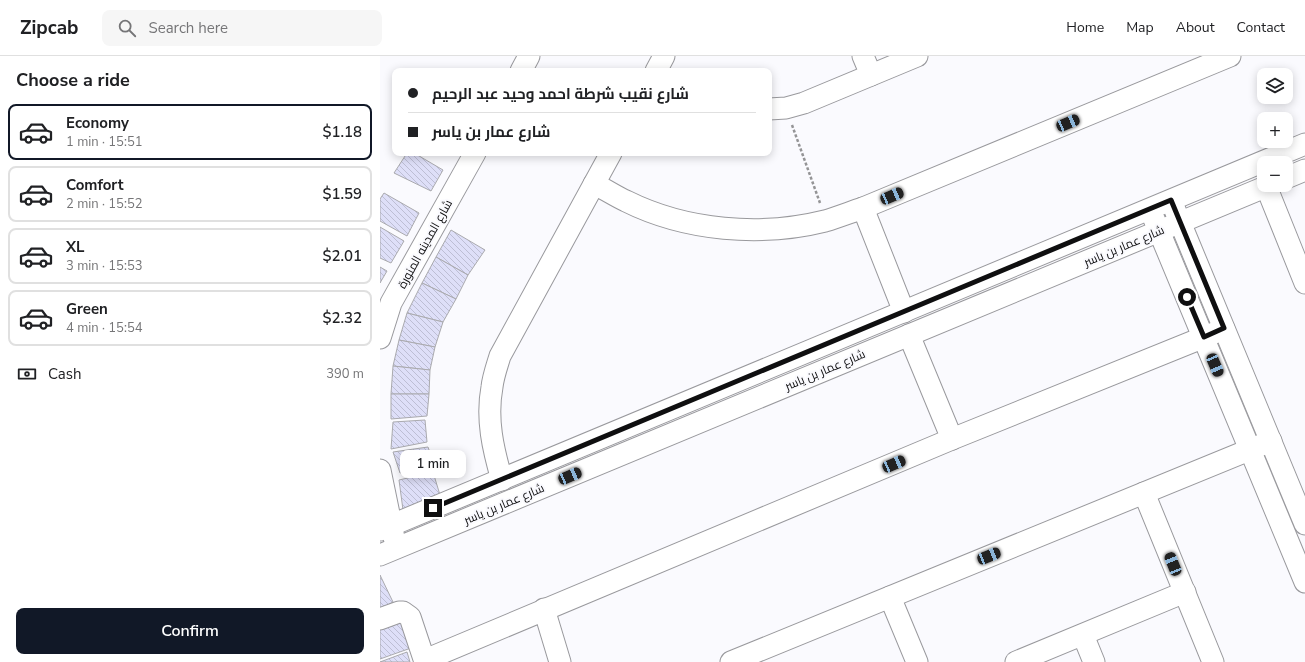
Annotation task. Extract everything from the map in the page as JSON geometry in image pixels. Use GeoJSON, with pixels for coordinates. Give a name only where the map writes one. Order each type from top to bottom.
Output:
{"type":"FeatureCollection","features":[{"type":"Feature","properties":{"kind":"street"},"geometry":{"type":"LineString","coordinates":[[523,68],[530,56]]}},
{"type":"Feature","properties":{"kind":"street"},"geometry":{"type":"LineString","coordinates":[[658,68],[664,56]]}},
{"type":"Feature","properties":{"kind":"street"},"geometry":{"type":"LineString","coordinates":[[863,56],[871,75]]}},
{"type":"Feature","properties":{"kind":"street"},"geometry":{"type":"LineString","coordinates":[[777,109],[804,103],[917,56]]}},
{"type":"Feature","properties":{"kind":"street"},"geometry":{"type":"LineString","coordinates":[[594,184],[627,202],[652,212],[705,226],[745,230],[779,228],[826,220],[863,208],[1230,56]]}},
{"type":"Feature","properties":{"kind":"street","name":"شارع عمار بن ياسر"},"geometry":{"type":"LineString","coordinates":[[386,528],[1305,144]]}},
{"type":"Feature","properties":{"kind":"street","name":"شارع المدينه المنورة"},"geometry":{"type":"LineString","coordinates":[[380,338],[392,303],[473,156]]}},
{"type":"Feature","properties":{"kind":"street"},"geometry":{"type":"LineString","coordinates":[[502,480],[493,449],[489,418],[492,387],[500,356],[609,156]]}},
{"type":"Feature","properties":{"kind":"street"},"geometry":{"type":"LineString","coordinates":[[1293,175],[1305,170]]}},
{"type":"Feature","properties":{"kind":"street","name":"شارع عمار بن ياسر"},"geometry":{"type":"LineString","coordinates":[[388,552],[1257,190]]}},
{"type":"Feature","properties":{"kind":"street"},"geometry":{"type":"LineString","coordinates":[[1270,192],[1305,283]]}},
{"type":"Feature","properties":{"kind":"street"},"geometry":{"type":"LineString","coordinates":[[1171,200],[1305,524]]}},
{"type":"Feature","properties":{"kind":"street"},"geometry":{"type":"LineString","coordinates":[[863,208],[904,312]]}},
{"type":"Feature","properties":{"kind":"street"},"geometry":{"type":"LineString","coordinates":[[1150,209],[1303,574]]}},
{"type":"Feature","properties":{"kind":"street"},"geometry":{"type":"LineString","coordinates":[[380,619],[398,612],[403,612],[410,617],[425,661],[544,609],[952,439],[1224,328]]}},
{"type":"Feature","properties":{"kind":"street"},"geometry":{"type":"LineString","coordinates":[[909,335],[952,439]]}},
{"type":"Feature","properties":{"kind":"street"},"geometry":{"type":"LineString","coordinates":[[731,662],[1271,441]]}},
{"type":"Feature","properties":{"kind":"street"},"geometry":{"type":"LineString","coordinates":[[380,470],[388,552]]}},
{"type":"Feature","properties":{"kind":"street"},"geometry":{"type":"LineString","coordinates":[[1144,493],[1213,662]]}},
{"type":"Feature","properties":{"kind":"street"},"geometry":{"type":"LineString","coordinates":[[1016,662],[1185,592]]}},
{"type":"Feature","properties":{"kind":"street"},"geometry":{"type":"LineString","coordinates":[[890,597],[917,662]]}},
{"type":"Feature","properties":{"kind":"street"},"geometry":{"type":"LineString","coordinates":[[544,609],[560,662]]}},
{"type":"Feature","properties":{"kind":"street"},"geometry":{"type":"LineString","coordinates":[[1083,634],[1094,662]]}},
{"type":"Feature","properties":{"kind":"path"},"geometry":{"type":"LineString","coordinates":[[777,109],[826,220]]}},
{"type":"Feature","properties":{"kind":"building"},"geometry":{"type":"Polygon","coordinates":[[[405,156],[419,156],[443,170],[431,191],[394,173],[405,156]]]}},
{"type":"Feature","properties":{"kind":"building"},"geometry":{"type":"Polygon","coordinates":[[[384,193],[419,213],[407,236],[380,221],[380,199],[384,193]]]}},
{"type":"Feature","properties":{"kind":"building"},"geometry":{"type":"Polygon","coordinates":[[[380,227],[404,241],[391,263],[380,258],[380,227]]]}},
{"type":"Feature","properties":{"kind":"building"},"geometry":{"type":"Polygon","coordinates":[[[451,230],[485,250],[468,275],[436,257],[451,230]]]}},
{"type":"Feature","properties":{"kind":"building"},"geometry":{"type":"Polygon","coordinates":[[[436,257],[468,275],[456,299],[422,283],[436,257]]]}},
{"type":"Feature","properties":{"kind":"building"},"geometry":{"type":"Polygon","coordinates":[[[380,267],[387,271],[380,283],[380,267]]]}},
{"type":"Feature","properties":{"kind":"building"},"geometry":{"type":"Polygon","coordinates":[[[422,283],[456,299],[443,322],[407,313],[422,283]]]}},
{"type":"Feature","properties":{"kind":"building"},"geometry":{"type":"Polygon","coordinates":[[[407,313],[443,322],[435,347],[399,340],[407,313]]]}},
{"type":"Feature","properties":{"kind":"building"},"geometry":{"type":"Polygon","coordinates":[[[399,340],[435,347],[430,370],[393,366],[399,340]]]}},
{"type":"Feature","properties":{"kind":"building"},"geometry":{"type":"Polygon","coordinates":[[[393,366],[430,370],[429,394],[391,394],[393,366]]]}},
{"type":"Feature","properties":{"kind":"building"},"geometry":{"type":"Polygon","coordinates":[[[391,394],[429,394],[427,416],[391,419],[391,394]]]}},
{"type":"Feature","properties":{"kind":"building"},"geometry":{"type":"Polygon","coordinates":[[[425,420],[427,442],[391,449],[393,422],[425,420]]]}},
{"type":"Feature","properties":{"kind":"building"},"geometry":{"type":"Polygon","coordinates":[[[428,447],[434,464],[400,473],[393,452],[428,447]]]}},
{"type":"Feature","properties":{"kind":"building"},"geometry":{"type":"Polygon","coordinates":[[[433,472],[440,495],[403,510],[399,480],[433,472]]]}},
{"type":"Feature","properties":{"kind":"building"},"geometry":{"type":"Polygon","coordinates":[[[380,575],[393,602],[380,609],[380,575]]]}},
{"type":"Feature","properties":{"kind":"building"},"geometry":{"type":"Polygon","coordinates":[[[404,622],[411,648],[380,659],[380,629],[404,622]]]}},
{"type":"Feature","properties":{"kind":"building"},"geometry":{"type":"Polygon","coordinates":[[[407,652],[410,662],[380,662],[407,652]]]}},
{"type":"Feature","properties":{"kind":"route"},"geometry":{"type":"LineString","coordinates":[[433,508],[1171,200],[1224,328],[1204,337],[1187,297]]}}]}
